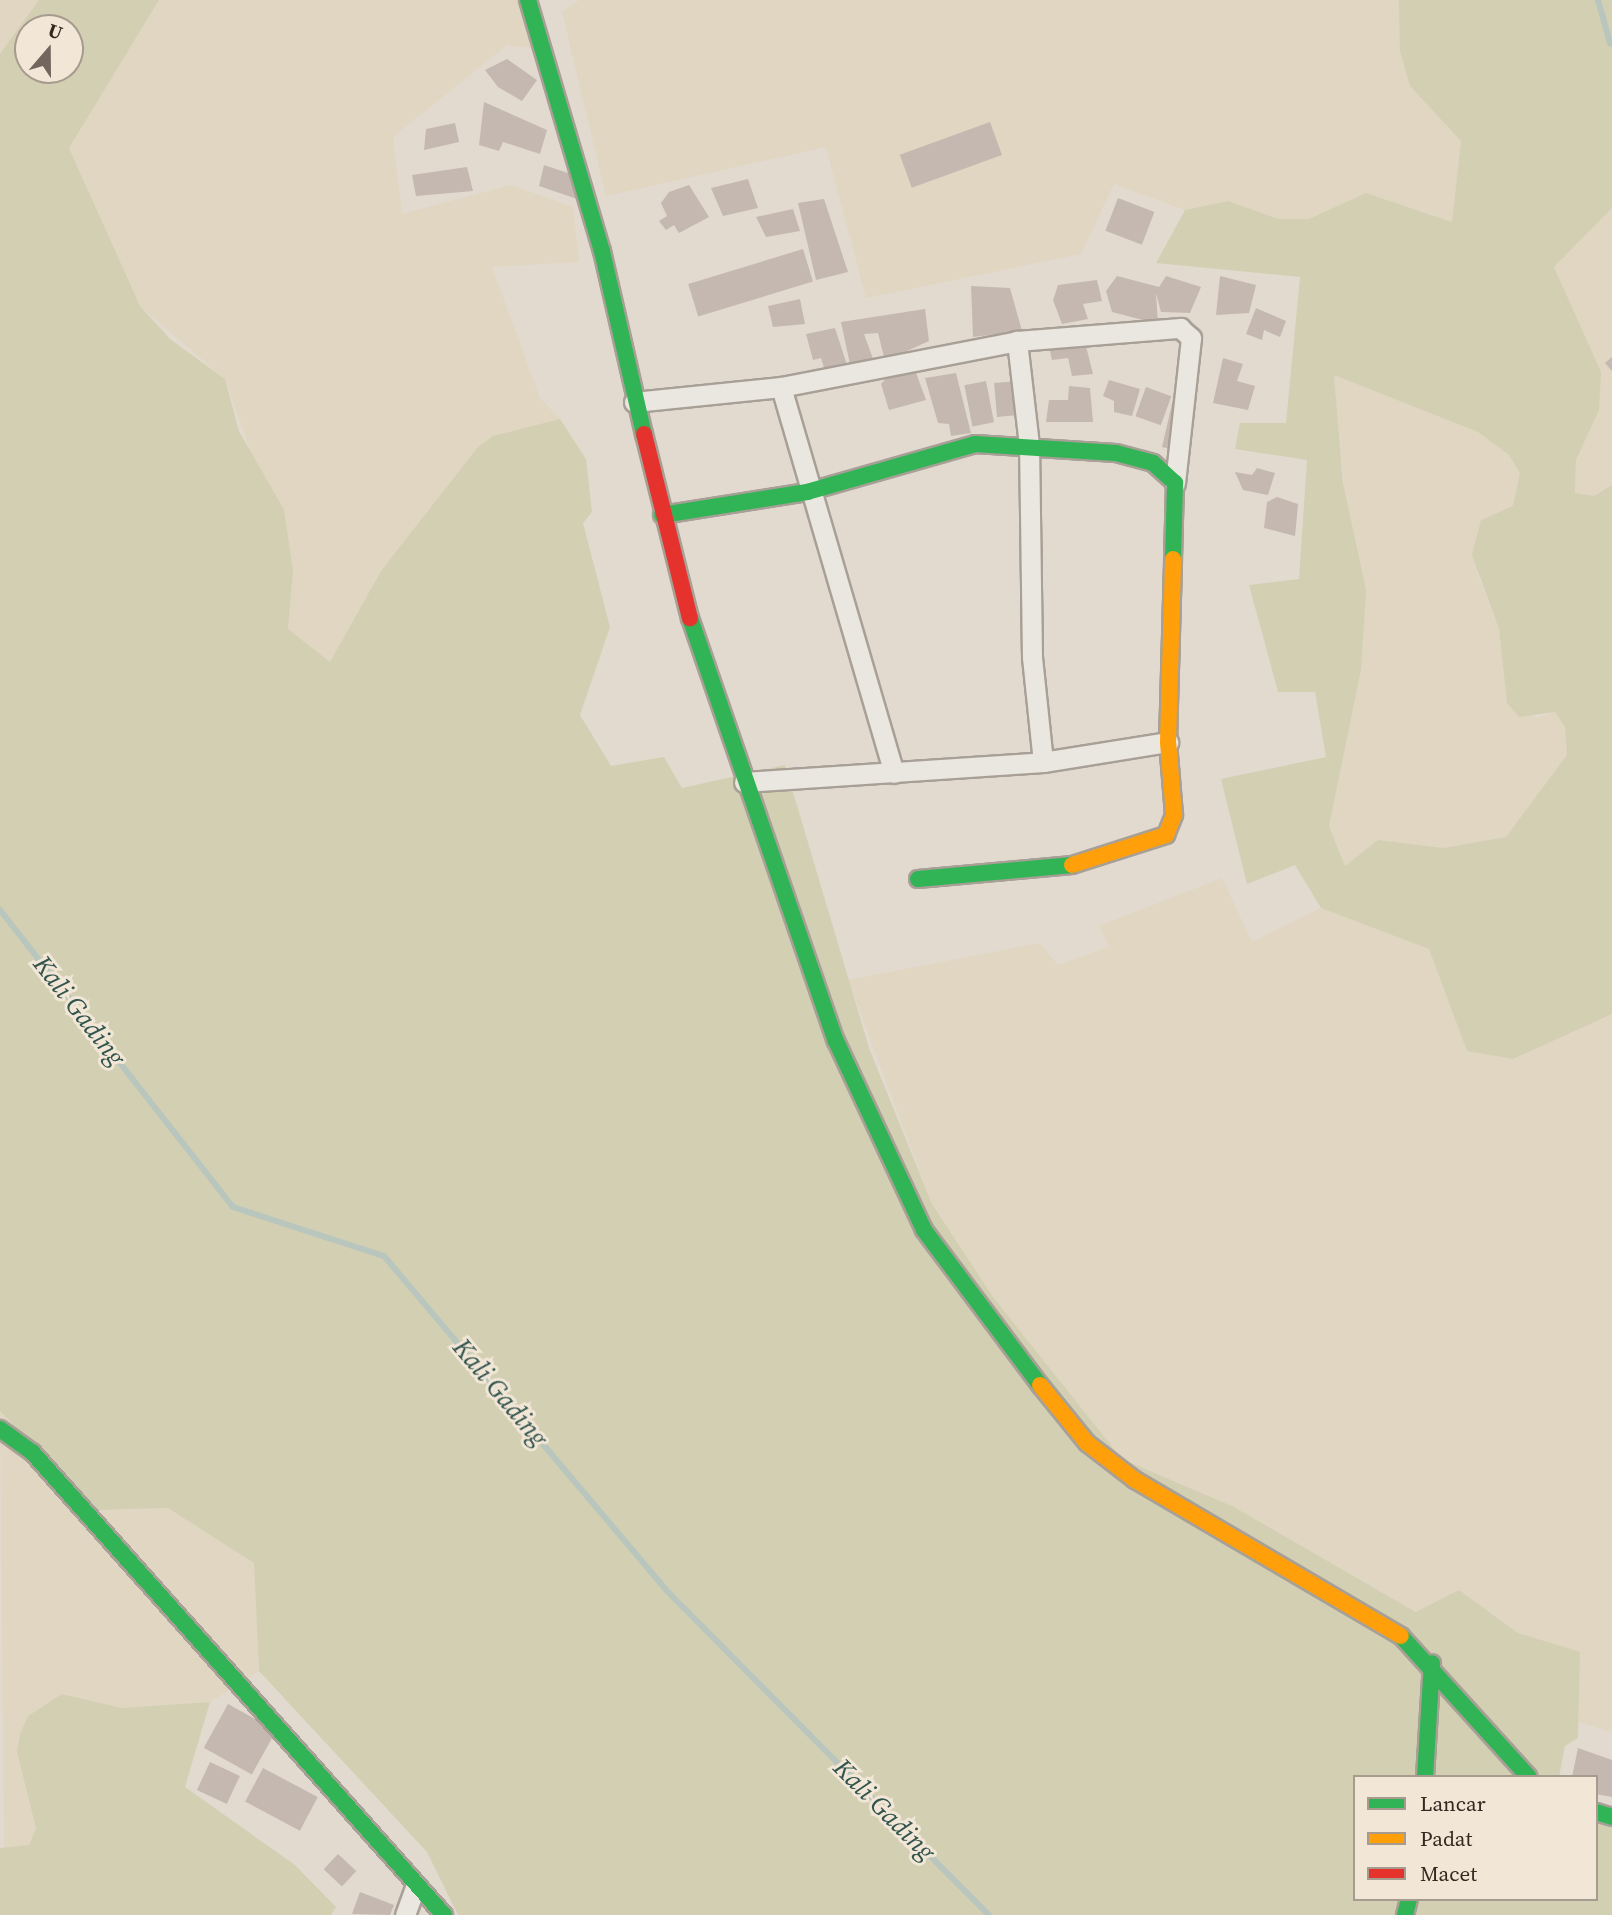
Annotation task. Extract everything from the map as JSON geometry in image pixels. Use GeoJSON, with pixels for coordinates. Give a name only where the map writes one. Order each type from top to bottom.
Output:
{"type":"FeatureCollection","features":[{"type":"Feature","properties":{"kind":"street"},"geometry":{"type":"LineString","coordinates":[[528,0],[602,251],[634,402],[682,596],[818,995],[894,1172],[948,1268],[1010,1351],[1105,1459],[1367,1607],[1432,1663],[1527,1775]]}},
{"type":"Feature","properties":{"kind":"street"},"geometry":{"type":"LineString","coordinates":[[634,402],[781,387],[1017,341],[1186,331],[1191,338],[1175,483],[1168,742],[1174,815],[1158,842],[1078,865],[918,879]]}},
{"type":"Feature","properties":{"kind":"street"},"geometry":{"type":"LineString","coordinates":[[1017,341],[1029,445],[1032,657],[1043,762]]}},
{"type":"Feature","properties":{"kind":"street"},"geometry":{"type":"LineString","coordinates":[[781,387],[807,492],[894,773]]}},
{"type":"Feature","properties":{"kind":"street"},"geometry":{"type":"LineString","coordinates":[[662,515],[807,492],[942,451],[1029,445],[1136,457],[1175,483]]}},
{"type":"Feature","properties":{"kind":"street"},"geometry":{"type":"LineString","coordinates":[[744,782],[1043,762],[1168,742]]}},
{"type":"Feature","properties":{"kind":"street"},"geometry":{"type":"LineString","coordinates":[[0,1429],[32,1452],[246,1687],[415,1888],[444,1915]]}},
{"type":"Feature","properties":{"kind":"street"},"geometry":{"type":"LineString","coordinates":[[1425,1775],[1432,1663]]}},
{"type":"Feature","properties":{"kind":"street"},"geometry":{"type":"LineString","coordinates":[[405,1915],[415,1888]]}},
{"type":"Feature","properties":{"kind":"shaded area"},"geometry":{"type":"Polygon","coordinates":[[[0,0],[39,0],[30,14],[14,14],[14,39],[4,55],[0,54],[0,0]]]}},
{"type":"Feature","properties":{"kind":"shaded area"},"geometry":{"type":"Polygon","coordinates":[[[39,0],[159,0],[69,148],[140,306],[170,339],[225,379],[239,431],[284,510],[293,571],[288,629],[330,662],[381,571],[478,447],[493,436],[560,419],[586,459],[592,512],[583,523],[610,627],[580,715],[611,766],[664,757],[682,788],[785,765],[869,1048],[932,1204],[993,1297],[1122,1459],[1234,1507],[1416,1612],[1459,1590],[1518,1633],[1580,1652],[1578,1738],[1565,1746],[1559,1775],[1353,1775],[1353,1901],[1598,1901],[1598,1823],[1612,1828],[1612,1915],[458,1915],[427,1852],[259,1671],[254,1563],[168,1508],[96,1510],[0,1411],[0,54],[14,35],[14,84],[84,84],[84,14],[29,14],[39,0]]]}},
{"type":"Feature","properties":{"kind":"shaded area"},"geometry":{"type":"Polygon","coordinates":[[[159,0],[520,0],[537,49],[507,45],[393,137],[402,214],[511,185],[573,207],[579,262],[492,267],[540,398],[560,419],[493,436],[381,571],[330,662],[288,629],[293,571],[225,379],[140,306],[69,148],[159,0]]]}},
{"type":"Feature","properties":{"kind":"shaded area"},"geometry":{"type":"Polygon","coordinates":[[[579,0],[1399,0],[1410,86],[1461,141],[1452,222],[1366,193],[1309,219],[1278,219],[1228,201],[1185,210],[1114,184],[1081,254],[866,298],[826,147],[606,196],[562,12],[579,0]]]}},
{"type":"Feature","properties":{"kind":"shaded area"},"geometry":{"type":"Polygon","coordinates":[[[1399,0],[1612,0],[1612,208],[1554,267],[1601,372],[1599,410],[1576,460],[1575,493],[1594,496],[1612,485],[1612,1014],[1513,1059],[1467,1051],[1429,949],[1321,908],[1295,865],[1247,884],[1221,779],[1326,757],[1315,692],[1278,692],[1249,585],[1299,579],[1307,460],[1235,449],[1240,423],[1286,423],[1300,277],[1156,263],[1185,210],[1228,201],[1278,219],[1309,219],[1366,193],[1452,222],[1461,141],[1410,86],[1400,51],[1399,0]],[[1334,375],[1343,483],[1366,590],[1361,670],[1329,826],[1345,866],[1378,840],[1443,848],[1506,837],[1567,755],[1565,727],[1555,712],[1519,717],[1507,703],[1499,629],[1472,555],[1481,520],[1513,506],[1520,473],[1509,455],[1478,432],[1334,375]]]}},
{"type":"Feature","properties":{"kind":"shaded area"},"geometry":{"type":"Polygon","coordinates":[[[1612,208],[1612,485],[1594,496],[1575,494],[1576,460],[1599,410],[1554,267],[1612,208]]]}},
{"type":"Feature","properties":{"kind":"shaded area"},"geometry":{"type":"Polygon","coordinates":[[[1334,375],[1478,432],[1509,455],[1520,473],[1513,506],[1481,520],[1477,573],[1499,629],[1507,703],[1537,718],[1555,711],[1565,727],[1567,755],[1506,837],[1443,848],[1378,840],[1345,866],[1329,825],[1361,670],[1334,375]]]}},
{"type":"Feature","properties":{"kind":"shaded area"},"geometry":{"type":"Polygon","coordinates":[[[1222,878],[1252,942],[1321,908],[1429,949],[1467,1051],[1513,1059],[1612,1014],[1612,1732],[1579,1722],[1579,1652],[1518,1633],[1459,1590],[1417,1612],[1234,1507],[1122,1459],[993,1297],[932,1204],[848,980],[1040,943],[1058,965],[1109,947],[1099,926],[1222,878]]]}},
{"type":"Feature","properties":{"kind":"shaded area"},"geometry":{"type":"Polygon","coordinates":[[[0,1411],[124,1510],[168,1508],[254,1563],[259,1671],[210,1702],[122,1708],[63,1694],[28,1716],[17,1752],[36,1828],[30,1845],[4,1849],[0,1411]]]}},
{"type":"Feature","properties":{"kind":"shaded area"},"geometry":{"type":"Polygon","coordinates":[[[62,1694],[122,1708],[210,1702],[185,1787],[295,1865],[336,1907],[331,1915],[0,1915],[0,1848],[29,1845],[36,1828],[17,1752],[20,1734],[28,1716],[62,1694]]]}},
{"type":"Feature","properties":{"kind":"building"},"geometry":{"type":"Polygon","coordinates":[[[507,59],[537,80],[522,101],[498,87],[485,70],[507,59]]]}},
{"type":"Feature","properties":{"kind":"building"},"geometry":{"type":"Polygon","coordinates":[[[484,102],[547,130],[540,154],[503,142],[499,151],[479,145],[484,102]]]}},
{"type":"Feature","properties":{"kind":"building"},"geometry":{"type":"Polygon","coordinates":[[[990,122],[1002,155],[912,188],[900,155],[990,122]]]}},
{"type":"Feature","properties":{"kind":"building"},"geometry":{"type":"Polygon","coordinates":[[[455,123],[459,142],[424,150],[426,129],[455,123]]]}},
{"type":"Feature","properties":{"kind":"building"},"geometry":{"type":"Polygon","coordinates":[[[544,165],[574,175],[580,200],[539,186],[544,165]]]}},
{"type":"Feature","properties":{"kind":"building"},"geometry":{"type":"Polygon","coordinates":[[[467,167],[473,191],[416,196],[412,175],[467,167]]]}},
{"type":"Feature","properties":{"kind":"building"},"geometry":{"type":"Polygon","coordinates":[[[748,179],[758,208],[723,216],[711,188],[748,179]]]}},
{"type":"Feature","properties":{"kind":"building"},"geometry":{"type":"Polygon","coordinates":[[[689,185],[709,217],[679,233],[674,225],[666,230],[659,221],[667,216],[661,203],[669,192],[689,185]]]}},
{"type":"Feature","properties":{"kind":"building"},"geometry":{"type":"Polygon","coordinates":[[[1118,198],[1154,212],[1142,245],[1105,231],[1118,198]]]}},
{"type":"Feature","properties":{"kind":"building"},"geometry":{"type":"Polygon","coordinates":[[[824,199],[848,272],[816,280],[798,203],[824,199]]]}},
{"type":"Feature","properties":{"kind":"building"},"geometry":{"type":"Polygon","coordinates":[[[793,209],[800,231],[766,237],[756,217],[793,209]]]}},
{"type":"Feature","properties":{"kind":"building"},"geometry":{"type":"Polygon","coordinates":[[[803,249],[813,282],[698,317],[688,284],[803,249]]]}},
{"type":"Feature","properties":{"kind":"building"},"geometry":{"type":"Polygon","coordinates":[[[1117,276],[1159,287],[1166,276],[1201,287],[1190,313],[1161,312],[1156,293],[1158,324],[1112,312],[1106,291],[1117,276]]]}},
{"type":"Feature","properties":{"kind":"building"},"geometry":{"type":"Polygon","coordinates":[[[1220,276],[1256,285],[1249,313],[1216,315],[1220,276]]]}},
{"type":"Feature","properties":{"kind":"building"},"geometry":{"type":"Polygon","coordinates":[[[1097,280],[1102,301],[1083,304],[1088,319],[1062,324],[1053,300],[1058,285],[1097,280]]]}},
{"type":"Feature","properties":{"kind":"building"},"geometry":{"type":"Polygon","coordinates":[[[971,286],[1010,288],[1022,331],[973,337],[971,286]]]}},
{"type":"Feature","properties":{"kind":"building"},"geometry":{"type":"Polygon","coordinates":[[[800,299],[805,324],[773,327],[768,306],[800,299]]]}},
{"type":"Feature","properties":{"kind":"building"},"geometry":{"type":"Polygon","coordinates":[[[1256,308],[1286,321],[1280,337],[1264,330],[1262,340],[1246,334],[1256,308]]]}},
{"type":"Feature","properties":{"kind":"building"},"geometry":{"type":"Polygon","coordinates":[[[925,309],[929,341],[885,361],[878,333],[864,334],[875,364],[851,369],[841,322],[925,309]]]}},
{"type":"Feature","properties":{"kind":"building"},"geometry":{"type":"Polygon","coordinates":[[[835,328],[848,368],[825,371],[821,358],[813,360],[806,334],[835,328]]]}},
{"type":"Feature","properties":{"kind":"building"},"geometry":{"type":"Polygon","coordinates":[[[1084,338],[1093,374],[1072,376],[1068,358],[1052,360],[1048,341],[1084,338]]]}},
{"type":"Feature","properties":{"kind":"building"},"geometry":{"type":"Polygon","coordinates":[[[1612,357],[1612,371],[1605,363],[1612,357]]]}},
{"type":"Feature","properties":{"kind":"building"},"geometry":{"type":"Polygon","coordinates":[[[1223,358],[1243,364],[1237,381],[1255,386],[1248,410],[1213,403],[1223,358]]]}},
{"type":"Feature","properties":{"kind":"building"},"geometry":{"type":"Polygon","coordinates":[[[915,370],[926,400],[889,410],[881,384],[890,374],[915,370]]]}},
{"type":"Feature","properties":{"kind":"building"},"geometry":{"type":"Polygon","coordinates":[[[956,373],[971,433],[951,436],[949,424],[938,423],[925,378],[956,373]]]}},
{"type":"Feature","properties":{"kind":"building"},"geometry":{"type":"Polygon","coordinates":[[[1109,380],[1140,389],[1132,416],[1114,412],[1114,401],[1103,396],[1109,380]]]}},
{"type":"Feature","properties":{"kind":"building"},"geometry":{"type":"Polygon","coordinates":[[[986,381],[994,422],[972,426],[964,385],[986,381]]]}},
{"type":"Feature","properties":{"kind":"building"},"geometry":{"type":"Polygon","coordinates":[[[1017,381],[1020,415],[997,417],[994,383],[1017,381]]]}},
{"type":"Feature","properties":{"kind":"building"},"geometry":{"type":"Polygon","coordinates":[[[1069,386],[1090,388],[1093,422],[1046,422],[1049,400],[1068,400],[1069,386]]]}},
{"type":"Feature","properties":{"kind":"building"},"geometry":{"type":"Polygon","coordinates":[[[1146,387],[1171,396],[1161,425],[1135,416],[1146,387]]]}},
{"type":"Feature","properties":{"kind":"building"},"geometry":{"type":"Polygon","coordinates":[[[1175,391],[1190,395],[1191,454],[1162,447],[1175,391]]]}},
{"type":"Feature","properties":{"kind":"building"},"geometry":{"type":"Polygon","coordinates":[[[1257,468],[1275,473],[1268,495],[1243,490],[1235,472],[1252,475],[1257,468]]]}},
{"type":"Feature","properties":{"kind":"building"},"geometry":{"type":"Polygon","coordinates":[[[1277,497],[1298,504],[1295,536],[1264,528],[1267,502],[1277,497]]]}},
{"type":"Feature","properties":{"kind":"building"},"geometry":{"type":"Polygon","coordinates":[[[228,1704],[276,1731],[252,1774],[204,1748],[228,1704]]]}},
{"type":"Feature","properties":{"kind":"building"},"geometry":{"type":"Polygon","coordinates":[[[1578,1748],[1612,1760],[1612,1797],[1598,1794],[1598,1775],[1572,1775],[1578,1748]]]}},
{"type":"Feature","properties":{"kind":"building"},"geometry":{"type":"Polygon","coordinates":[[[210,1762],[240,1776],[227,1804],[197,1790],[210,1762]]]}},
{"type":"Feature","properties":{"kind":"building"},"geometry":{"type":"Polygon","coordinates":[[[263,1768],[318,1797],[300,1831],[245,1802],[263,1768]]]}},
{"type":"Feature","properties":{"kind":"building"},"geometry":{"type":"Polygon","coordinates":[[[338,1854],[356,1871],[342,1886],[324,1869],[338,1854]]]}},
{"type":"Feature","properties":{"kind":"building"},"geometry":{"type":"Polygon","coordinates":[[[360,1892],[394,1905],[390,1915],[352,1914],[360,1892]]]}},
{"type":"Feature","properties":{"kind":"waterway"},"geometry":{"type":"LineString","coordinates":[[1598,0],[1610,43]]}},
{"type":"Feature","properties":{"kind":"waterway","name":"Kali Gading"},"geometry":{"type":"LineString","coordinates":[[0,910],[233,1207],[384,1256],[666,1590],[989,1915]]}},
{"type":"Feature","properties":{"kind":"traffic: fast"},"geometry":{"type":"LineString","coordinates":[[528,0],[602,251],[644,434]]}},
{"type":"Feature","properties":{"kind":"traffic: fast"},"geometry":{"type":"LineString","coordinates":[[662,515],[807,492],[975,444],[1116,453],[1153,463],[1175,483],[1173,559]]}},
{"type":"Feature","properties":{"kind":"traffic: fast"},"geometry":{"type":"LineString","coordinates":[[690,618],[836,1041],[924,1230],[1040,1385]]}},
{"type":"Feature","properties":{"kind":"traffic: fast"},"geometry":{"type":"LineString","coordinates":[[918,879],[1072,865]]}},
{"type":"Feature","properties":{"kind":"traffic: fast"},"geometry":{"type":"LineString","coordinates":[[0,1429],[32,1452],[444,1915]]}},
{"type":"Feature","properties":{"kind":"traffic: fast"},"geometry":{"type":"LineString","coordinates":[[1401,1636],[1527,1775]]}},
{"type":"Feature","properties":{"kind":"traffic: fast"},"geometry":{"type":"LineString","coordinates":[[1425,1775],[1432,1663]]}},
{"type":"Feature","properties":{"kind":"traffic: fast"},"geometry":{"type":"LineString","coordinates":[[1598,1813],[1612,1817]]}},
{"type":"Feature","properties":{"kind":"traffic: fast"},"geometry":{"type":"LineString","coordinates":[[1405,1915],[1408,1901]]}},
{"type":"Feature","properties":{"kind":"traffic: slow"},"geometry":{"type":"LineString","coordinates":[[1072,865],[1166,835],[1174,815],[1168,742],[1173,559]]}},
{"type":"Feature","properties":{"kind":"traffic: slow"},"geometry":{"type":"LineString","coordinates":[[1040,1385],[1087,1443],[1135,1480],[1401,1636]]}},
{"type":"Feature","properties":{"kind":"traffic: jam"},"geometry":{"type":"LineString","coordinates":[[644,434],[690,618]]}}]}
